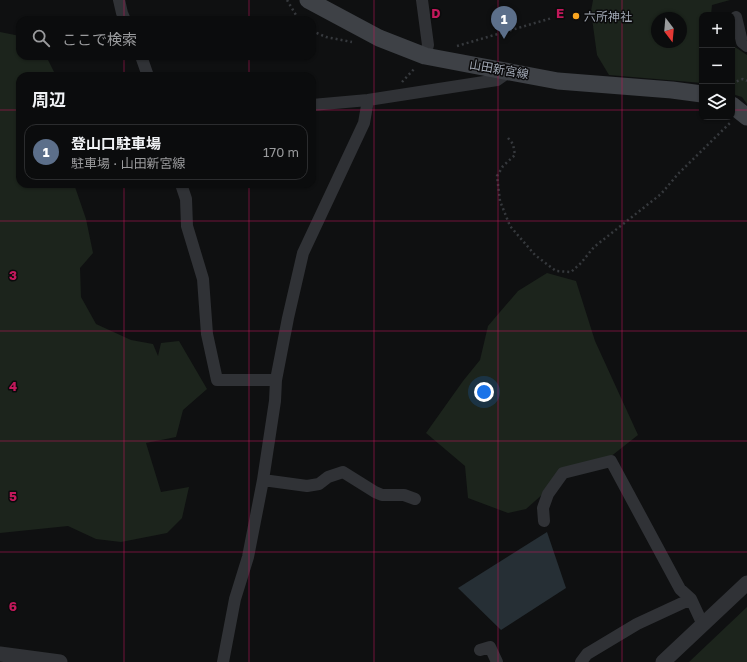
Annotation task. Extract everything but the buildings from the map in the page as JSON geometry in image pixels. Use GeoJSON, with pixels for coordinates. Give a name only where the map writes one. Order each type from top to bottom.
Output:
{"type":"FeatureCollection","features":[{"type":"Feature","properties":{"kind":"main road","name":"山田新宮線"},"geometry":{"type":"LineString","coordinates":[[308,0],[379,38],[424,56],[558,81],[699,94]]}},
{"type":"Feature","properties":{"kind":"street"},"geometry":{"type":"LineString","coordinates":[[119,0],[124,16]]}},
{"type":"Feature","properties":{"kind":"street"},"geometry":{"type":"LineString","coordinates":[[422,0],[428,45],[424,56]]}},
{"type":"Feature","properties":{"kind":"street"},"geometry":{"type":"LineString","coordinates":[[736,17],[742,42],[747,46]]}},
{"type":"Feature","properties":{"kind":"street"},"geometry":{"type":"LineString","coordinates":[[142,60],[147,72]]}},
{"type":"Feature","properties":{"kind":"street"},"geometry":{"type":"LineString","coordinates":[[316,105],[368,100],[497,80],[510,71]]}},
{"type":"Feature","properties":{"kind":"street"},"geometry":{"type":"LineString","coordinates":[[223,662],[236,598],[248,557],[275,401],[276,380],[303,253],[364,123],[368,100]]}},
{"type":"Feature","properties":{"kind":"street"},"geometry":{"type":"LineString","coordinates":[[182,188],[186,199],[187,226],[203,279],[207,334],[217,380],[276,380]]}},
{"type":"Feature","properties":{"kind":"street"},"geometry":{"type":"LineString","coordinates":[[544,521],[544,508],[548,494],[562,473],[611,461],[680,589],[692,599],[703,625]]}},
{"type":"Feature","properties":{"kind":"street"},"geometry":{"type":"LineString","coordinates":[[262,480],[307,486],[319,484],[328,476],[343,472],[374,492],[404,495],[415,499]]}},
{"type":"Feature","properties":{"kind":"street"},"geometry":{"type":"LineString","coordinates":[[663,662],[747,583]]}},
{"type":"Feature","properties":{"kind":"street"},"geometry":{"type":"LineString","coordinates":[[581,662],[587,654],[637,624],[692,599]]}},
{"type":"Feature","properties":{"kind":"street"},"geometry":{"type":"LineString","coordinates":[[480,650],[490,647],[497,662]]}},
{"type":"Feature","properties":{"kind":"street"},"geometry":{"type":"LineString","coordinates":[[0,654],[60,662]]}},
{"type":"Feature","properties":{"kind":"path"},"geometry":{"type":"LineString","coordinates":[[287,0],[297,16]]}},
{"type":"Feature","properties":{"kind":"path"},"geometry":{"type":"LineString","coordinates":[[456,46],[552,18]]}},
{"type":"Feature","properties":{"kind":"path"},"geometry":{"type":"LineString","coordinates":[[390,96],[424,56]]}},
{"type":"Feature","properties":{"kind":"path"},"geometry":{"type":"LineString","coordinates":[[735,82],[743,79],[747,81]]}},
{"type":"Feature","properties":{"kind":"path"},"geometry":{"type":"LineString","coordinates":[[508,138],[513,144],[515,154],[503,166],[497,176],[500,201],[510,226],[535,255],[556,271],[571,272],[581,263],[594,247],[661,194],[678,174],[726,128],[740,110]]}},
{"type":"Feature","properties":{"kind":"shaded area"},"geometry":{"type":"Polygon","coordinates":[[[593,0],[730,0],[712,5],[711,12],[699,12],[699,83],[609,75],[597,55],[591,11],[593,0]]]}},
{"type":"Feature","properties":{"kind":"shaded area"},"geometry":{"type":"Polygon","coordinates":[[[0,32],[16,35],[16,60],[48,60],[54,72],[16,72],[16,188],[75,188],[86,219],[93,253],[80,268],[81,297],[96,324],[131,340],[153,344],[158,356],[161,343],[179,341],[207,389],[183,410],[176,437],[146,443],[161,492],[189,487],[182,518],[167,533],[121,542],[96,539],[68,526],[0,533],[0,32]]]}},
{"type":"Feature","properties":{"kind":"shaded area"},"geometry":{"type":"Polygon","coordinates":[[[735,47],[747,55],[747,104],[742,97],[735,95],[735,47]]]}},
{"type":"Feature","properties":{"kind":"shaded area"},"geometry":{"type":"Polygon","coordinates":[[[547,273],[576,281],[595,341],[638,435],[600,465],[562,477],[526,509],[508,513],[468,498],[465,466],[426,433],[480,360],[488,326],[518,291],[547,273]]]}},
{"type":"Feature","properties":{"kind":"shaded area"},"geometry":{"type":"Polygon","coordinates":[[[547,532],[566,588],[501,630],[458,588],[547,532]]]}},
{"type":"Feature","properties":{"kind":"shaded area"},"geometry":{"type":"Polygon","coordinates":[[[747,607],[747,662],[689,662],[747,607]]]}},
{"type":"Feature","properties":{"kind":"place","name":"六所神社"},"geometry":{"type":"Point","coordinates":[576,16]}},
{"type":"Feature","properties":{"kind":"place","name":"登山口駐車場"},"geometry":{"type":"Point","coordinates":[504,39]}}]}
